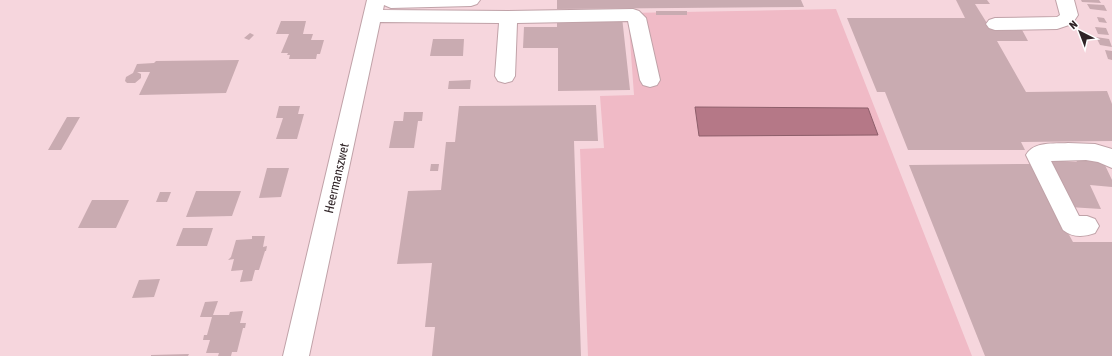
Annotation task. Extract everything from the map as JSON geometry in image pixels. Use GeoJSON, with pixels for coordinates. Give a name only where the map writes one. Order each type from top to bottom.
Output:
{"type":"FeatureCollection","features":[{"type":"Feature","properties":{"kind":"street"},"geometry":{"type":"LineString","coordinates":[[375,6],[471,0]]}},
{"type":"Feature","properties":{"kind":"street"},"geometry":{"type":"LineString","coordinates":[[995,24],[1056,23],[1065,21],[1070,15],[1065,0]]}},
{"type":"Feature","properties":{"kind":"street"},"geometry":{"type":"LineString","coordinates":[[375,6],[508,17],[633,15],[637,18],[650,80]]}},
{"type":"Feature","properties":{"kind":"street","name":"Heermanszwet"},"geometry":{"type":"LineString","coordinates":[[296,356],[375,6]]}},
{"type":"Feature","properties":{"kind":"street"},"geometry":{"type":"LineString","coordinates":[[505,76],[508,17]]}},
{"type":"Feature","properties":{"kind":"street"},"geometry":{"type":"LineString","coordinates":[[1087,226],[1075,226],[1071,223],[1037,155],[1040,152],[1094,151],[1104,154],[1112,159]]}},
{"type":"Feature","properties":{"kind":"shaded area"},"geometry":{"type":"Polygon","coordinates":[[[836,9],[972,356],[588,356],[580,149],[604,148],[600,96],[634,95],[628,13],[836,9]]]}},
{"type":"Feature","properties":{"kind":"shaded area"},"geometry":{"type":"Polygon","coordinates":[[[695,107],[868,108],[878,135],[699,136],[695,107]]]}},
{"type":"Feature","properties":{"kind":"building"},"geometry":{"type":"Polygon","coordinates":[[[557,0],[801,0],[804,7],[557,9],[557,0]]]}},
{"type":"Feature","properties":{"kind":"building"},"geometry":{"type":"Polygon","coordinates":[[[956,0],[987,0],[990,4],[975,4],[990,28],[1021,28],[1028,41],[997,41],[1026,92],[1107,91],[1112,104],[1112,141],[1021,142],[1025,150],[908,150],[885,92],[877,92],[847,18],[965,18],[956,0]]]}},
{"type":"Feature","properties":{"kind":"building"},"geometry":{"type":"Polygon","coordinates":[[[1081,0],[1099,0],[1101,3],[1082,2],[1081,0]]]}},
{"type":"Feature","properties":{"kind":"building"},"geometry":{"type":"Polygon","coordinates":[[[1087,4],[1104,5],[1107,11],[1090,9],[1087,4]]]}},
{"type":"Feature","properties":{"kind":"building"},"geometry":{"type":"Polygon","coordinates":[[[656,11],[687,11],[687,15],[656,15],[656,11]]]}},
{"type":"Feature","properties":{"kind":"building"},"geometry":{"type":"Polygon","coordinates":[[[622,17],[630,90],[558,91],[558,48],[523,48],[524,27],[557,27],[557,18],[622,17]]]}},
{"type":"Feature","properties":{"kind":"building"},"geometry":{"type":"Polygon","coordinates":[[[1097,17],[1104,18],[1107,23],[1099,22],[1097,17]]]}},
{"type":"Feature","properties":{"kind":"building"},"geometry":{"type":"Polygon","coordinates":[[[281,21],[306,21],[303,34],[313,34],[311,40],[324,40],[320,54],[317,54],[316,59],[289,59],[290,55],[287,55],[288,53],[281,53],[289,34],[276,34],[281,21]]]}},
{"type":"Feature","properties":{"kind":"building"},"geometry":{"type":"Polygon","coordinates":[[[1095,27],[1106,28],[1109,35],[1098,34],[1095,27]]]}},
{"type":"Feature","properties":{"kind":"building"},"geometry":{"type":"Polygon","coordinates":[[[250,33],[254,35],[249,40],[244,38],[250,33]]]}},
{"type":"Feature","properties":{"kind":"building"},"geometry":{"type":"Polygon","coordinates":[[[1096,37],[1109,39],[1112,47],[1100,45],[1096,37]]]}},
{"type":"Feature","properties":{"kind":"building"},"geometry":{"type":"Polygon","coordinates":[[[433,39],[464,39],[463,56],[430,56],[433,39]]]}},
{"type":"Feature","properties":{"kind":"building"},"geometry":{"type":"Polygon","coordinates":[[[1105,50],[1112,51],[1112,60],[1108,59],[1105,50]]]}},
{"type":"Feature","properties":{"kind":"building"},"geometry":{"type":"Polygon","coordinates":[[[239,60],[226,93],[139,95],[150,72],[137,72],[141,74],[141,78],[135,83],[127,83],[125,81],[126,77],[133,73],[137,64],[154,63],[156,61],[239,60]]]}},
{"type":"Feature","properties":{"kind":"building"},"geometry":{"type":"Polygon","coordinates":[[[471,80],[470,89],[448,89],[449,81],[471,80]]]}},
{"type":"Feature","properties":{"kind":"building"},"geometry":{"type":"Polygon","coordinates":[[[596,105],[598,141],[574,141],[581,356],[432,356],[435,327],[425,327],[432,263],[397,264],[408,191],[441,190],[446,142],[455,142],[459,106],[596,105]]]}},
{"type":"Feature","properties":{"kind":"building"},"geometry":{"type":"Polygon","coordinates":[[[279,106],[300,106],[298,114],[304,114],[297,139],[276,139],[283,118],[276,118],[279,106]]]}},
{"type":"Feature","properties":{"kind":"building"},"geometry":{"type":"Polygon","coordinates":[[[404,112],[423,112],[422,121],[418,121],[414,148],[389,148],[394,121],[403,121],[404,112]]]}},
{"type":"Feature","properties":{"kind":"building"},"geometry":{"type":"Polygon","coordinates":[[[67,117],[80,117],[61,150],[48,150],[67,117]]]}},
{"type":"Feature","properties":{"kind":"building"},"geometry":{"type":"Polygon","coordinates":[[[1075,159],[1103,161],[1112,180],[1112,187],[1090,185],[1101,209],[1069,207],[1048,160],[1077,162],[1075,159]]]}},
{"type":"Feature","properties":{"kind":"building"},"geometry":{"type":"Polygon","coordinates":[[[431,164],[439,164],[438,171],[430,171],[431,164]]]}},
{"type":"Feature","properties":{"kind":"building"},"geometry":{"type":"Polygon","coordinates":[[[1030,164],[1073,242],[1112,242],[1112,356],[985,356],[909,165],[1030,164]]]}},
{"type":"Feature","properties":{"kind":"building"},"geometry":{"type":"Polygon","coordinates":[[[267,168],[289,168],[281,197],[259,198],[267,168]]]}},
{"type":"Feature","properties":{"kind":"building"},"geometry":{"type":"Polygon","coordinates":[[[196,191],[241,191],[232,216],[186,217],[196,191]]]}},
{"type":"Feature","properties":{"kind":"building"},"geometry":{"type":"Polygon","coordinates":[[[160,192],[171,192],[167,202],[156,202],[160,192]]]}},
{"type":"Feature","properties":{"kind":"building"},"geometry":{"type":"Polygon","coordinates":[[[92,200],[129,200],[116,228],[78,228],[92,200]]]}},
{"type":"Feature","properties":{"kind":"building"},"geometry":{"type":"Polygon","coordinates":[[[183,228],[213,228],[207,246],[176,246],[183,228]]]}},
{"type":"Feature","properties":{"kind":"building"},"geometry":{"type":"Polygon","coordinates":[[[252,236],[265,236],[263,247],[267,246],[266,251],[259,270],[255,270],[252,281],[240,282],[243,270],[231,271],[234,259],[228,260],[231,257],[236,240],[252,239],[252,236]]]}},
{"type":"Feature","properties":{"kind":"building"},"geometry":{"type":"Polygon","coordinates":[[[160,279],[154,297],[132,298],[139,280],[160,279]]]}},
{"type":"Feature","properties":{"kind":"building"},"geometry":{"type":"Polygon","coordinates":[[[218,301],[213,315],[229,315],[230,312],[243,311],[240,323],[246,323],[245,328],[243,328],[237,352],[232,352],[231,356],[218,356],[219,353],[206,353],[210,340],[203,340],[204,335],[207,335],[212,317],[200,317],[205,302],[218,301]]]}},
{"type":"Feature","properties":{"kind":"building"},"geometry":{"type":"Polygon","coordinates":[[[189,354],[188,356],[151,356],[151,355],[189,354]]]}}]}
